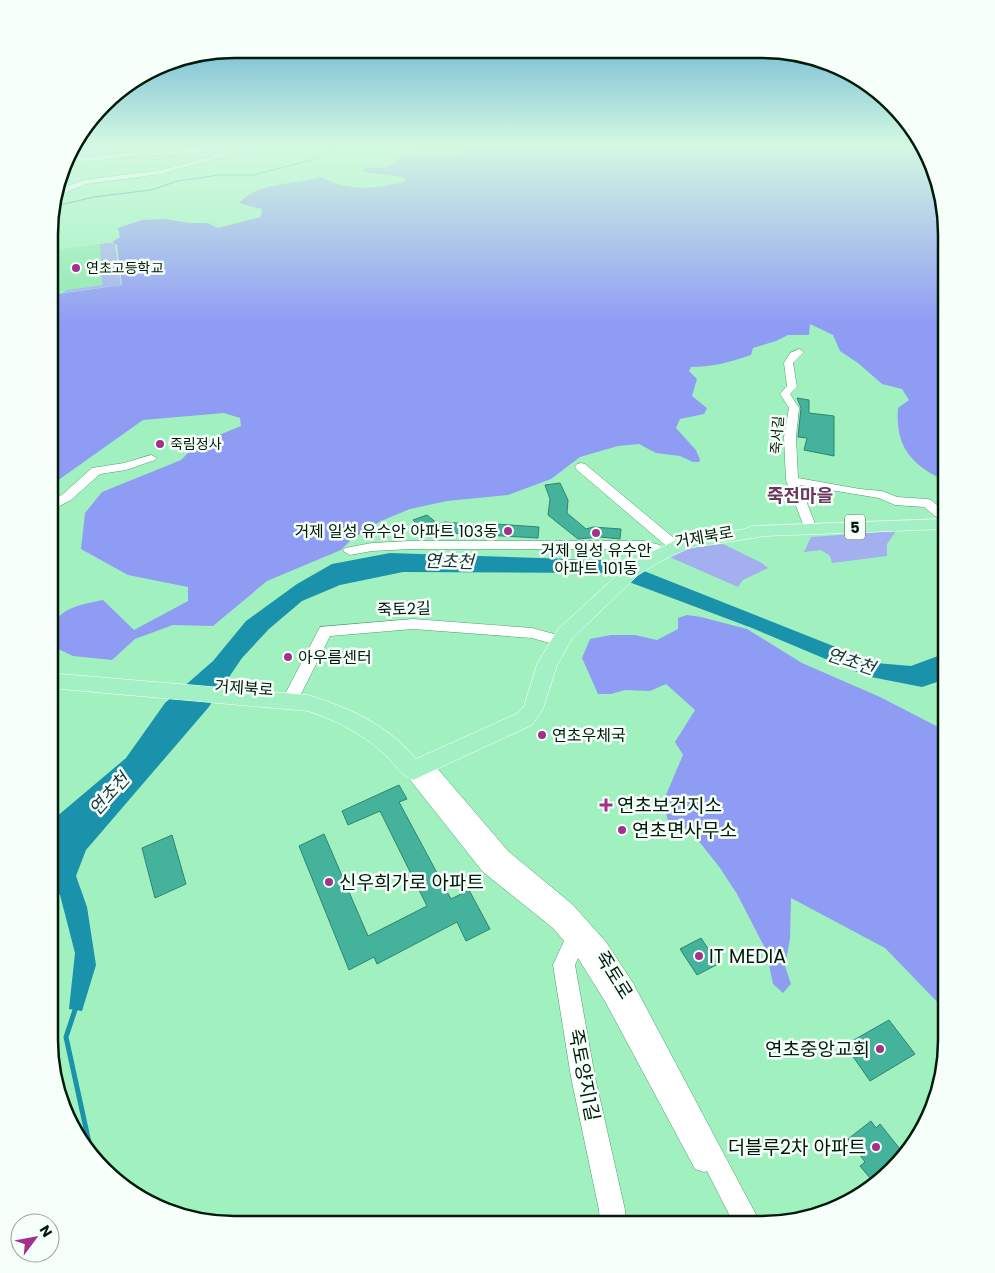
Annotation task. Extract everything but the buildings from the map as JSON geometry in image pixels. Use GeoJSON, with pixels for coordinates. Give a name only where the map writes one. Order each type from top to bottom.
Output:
{"type":"FeatureCollection","features":[{"type":"Feature","properties":{"kind":"main road","name":"거제북로"},"geometry":{"type":"LineString","coordinates":[[557,640],[613,586],[663,548],[764,531],[938,524]]}},
{"type":"Feature","properties":{"kind":"main road"},"geometry":{"type":"LineString","coordinates":[[416,765],[525,719],[533,709],[547,664],[557,640]]}},
{"type":"Feature","properties":{"kind":"main road","name":"거제북로"},"geometry":{"type":"LineString","coordinates":[[58,672],[162,686]]}},
{"type":"Feature","properties":{"kind":"main road","name":"거제북로"},"geometry":{"type":"LineString","coordinates":[[58,680],[292,696],[327,708],[357,722],[379,736],[416,765]]}},
{"type":"Feature","properties":{"kind":"street","name":"죽서길"},"geometry":{"type":"LineString","coordinates":[[799,352],[791,356],[788,362],[792,387],[785,394],[794,408],[790,437],[792,480],[811,529]]}},
{"type":"Feature","properties":{"kind":"street"},"geometry":{"type":"LineString","coordinates":[[58,503],[67,498],[96,472],[126,466],[151,458]]}},
{"type":"Feature","properties":{"kind":"street"},"geometry":{"type":"LineString","coordinates":[[579,468],[663,548]]}},
{"type":"Feature","properties":{"kind":"street"},"geometry":{"type":"LineString","coordinates":[[792,480],[860,493],[882,495],[895,501],[927,503],[938,511]]}},
{"type":"Feature","properties":{"kind":"street"},"geometry":{"type":"LineString","coordinates":[[350,551],[372,547],[410,545],[644,545],[663,548]]}},
{"type":"Feature","properties":{"kind":"street","name":"죽토2길"},"geometry":{"type":"LineString","coordinates":[[292,696],[325,631],[414,624],[532,633],[557,640]]}},
{"type":"Feature","properties":{"kind":"street","name":"죽토로"},"geometry":{"type":"LineString","coordinates":[[416,765],[490,866],[598,949],[625,991],[704,1136],[744,1215]]}},
{"type":"Feature","properties":{"kind":"street","name":"죽토로"},"geometry":{"type":"LineString","coordinates":[[577,933],[614,995],[732,1215]]}},
{"type":"Feature","properties":{"kind":"street","name":"죽토양지1길"},"geometry":{"type":"LineString","coordinates":[[577,933],[564,965],[583,1078],[612,1215]]}},
{"type":"Feature","properties":{"kind":"shaded area"},"geometry":{"type":"Polygon","coordinates":[[[244,204],[935,204],[938,234],[938,477],[915,462],[903,444],[899,434],[898,408],[909,400],[902,389],[882,384],[858,363],[840,351],[833,335],[810,324],[809,335],[788,335],[753,348],[751,355],[744,358],[714,365],[691,367],[689,371],[697,379],[692,396],[707,408],[704,414],[680,419],[676,428],[696,450],[699,462],[693,462],[680,456],[656,453],[639,444],[618,446],[580,457],[551,479],[508,495],[447,501],[410,509],[381,521],[352,539],[341,550],[267,581],[213,626],[173,625],[135,639],[112,660],[73,656],[58,649],[58,618],[73,607],[103,600],[134,630],[188,601],[188,587],[128,575],[81,549],[85,513],[102,492],[181,460],[197,444],[241,426],[240,418],[224,413],[143,420],[58,480],[58,294],[122,285],[117,245],[112,242],[120,237],[118,228],[142,220],[165,219],[189,223],[207,223],[218,228],[261,217],[262,209],[244,204]]]}},
{"type":"Feature","properties":{"kind":"shaded area","name":"연초고등학교"},"geometry":{"type":"Polygon","coordinates":[[[100,244],[103,285],[58,292],[58,250],[100,244]]]}},
{"type":"Feature","properties":{"kind":"shaded area"},"geometry":{"type":"Polygon","coordinates":[[[100,244],[115,244],[121,285],[61,293],[67,290],[102,285],[100,244]]]}},
{"type":"Feature","properties":{"kind":"shaded area"},"geometry":{"type":"Polygon","coordinates":[[[896,531],[887,544],[887,556],[832,563],[830,556],[821,550],[804,552],[811,537],[896,531]]]}},
{"type":"Feature","properties":{"kind":"shaded area"},"geometry":{"type":"Polygon","coordinates":[[[723,544],[762,563],[768,568],[743,580],[738,587],[665,555],[688,548],[723,544]]]}},
{"type":"Feature","properties":{"kind":"shaded area"},"geometry":{"type":"Polygon","coordinates":[[[687,615],[701,617],[747,629],[802,663],[880,697],[937,727],[937,1002],[885,948],[791,898],[790,939],[785,966],[791,984],[783,993],[773,984],[766,950],[737,894],[720,868],[690,830],[669,825],[663,802],[683,755],[675,742],[695,710],[666,684],[650,691],[625,690],[611,694],[598,694],[582,658],[590,639],[611,635],[635,635],[657,640],[678,629],[678,618],[687,615]]]}},
{"type":"Feature","properties":{"kind":"water","name":"연초천"},"geometry":{"type":"Polygon","coordinates":[[[390,553],[602,560],[644,571],[876,663],[911,666],[937,656],[937,682],[922,687],[866,676],[752,628],[605,573],[403,572],[340,585],[302,601],[269,629],[242,658],[208,708],[86,850],[76,876],[87,907],[96,965],[82,1011],[69,1009],[75,953],[58,893],[58,815],[126,758],[165,703],[213,661],[246,621],[297,584],[332,564],[390,553]]]}},
{"type":"Feature","properties":{"kind":"waterway"},"geometry":{"type":"LineString","coordinates":[[76,1007],[66,1037],[88,1139]]}},
{"type":"Feature","properties":{"kind":"place","name":"연초고등학교"},"geometry":{"type":"Point","coordinates":[76,268]}},
{"type":"Feature","properties":{"kind":"place","name":"죽림정사"},"geometry":{"type":"Point","coordinates":[160,444]}},
{"type":"Feature","properties":{"kind":"place","name":"거제 일성 유수안 아파트 103동"},"geometry":{"type":"Point","coordinates":[508,531]}},
{"type":"Feature","properties":{"kind":"place","name":"거제 일성 유수안 아파트 101동"},"geometry":{"type":"Point","coordinates":[596,533]}},
{"type":"Feature","properties":{"kind":"place","name":"아우름센터"},"geometry":{"type":"Point","coordinates":[288,657]}},
{"type":"Feature","properties":{"kind":"place","name":"연초우체국"},"geometry":{"type":"Point","coordinates":[542,735]}},
{"type":"Feature","properties":{"kind":"place","name":"연초보건지소"},"geometry":{"type":"Point","coordinates":[606,805]}},
{"type":"Feature","properties":{"kind":"place","name":"연초면사무소"},"geometry":{"type":"Point","coordinates":[622,830]}},
{"type":"Feature","properties":{"kind":"place","name":"신우희가로 아파트"},"geometry":{"type":"Point","coordinates":[329,882]}},
{"type":"Feature","properties":{"kind":"place","name":"IT MEDIA"},"geometry":{"type":"Point","coordinates":[699,956]}},
{"type":"Feature","properties":{"kind":"place","name":"연초중앙교회"},"geometry":{"type":"Point","coordinates":[880,1049]}},
{"type":"Feature","properties":{"kind":"place","name":"더블루2차 아파트"},"geometry":{"type":"Point","coordinates":[876,1147]}},
{"type":"Feature","properties":{"kind":"district","name":"죽전마을"},"geometry":{"type":"Point","coordinates":[800,495]}}]}
